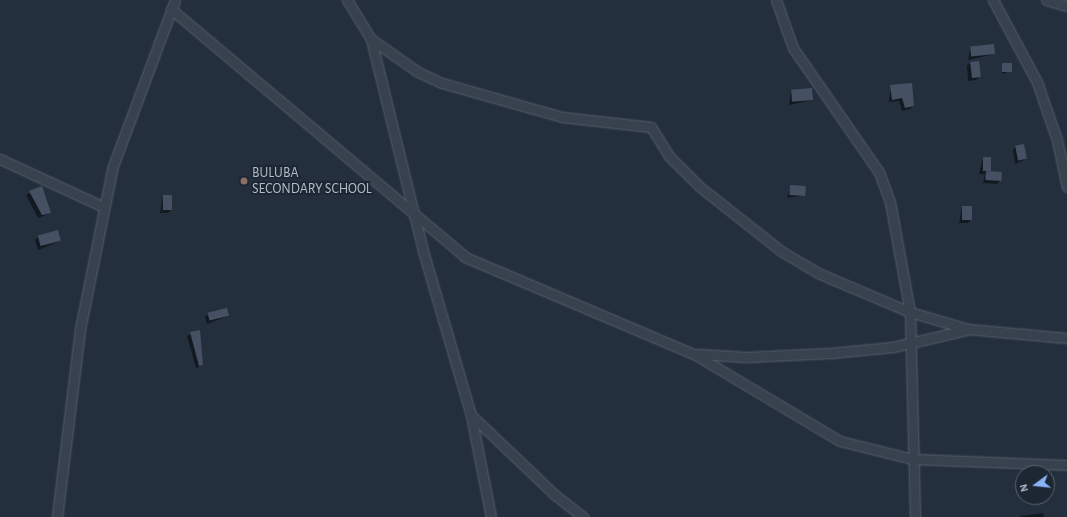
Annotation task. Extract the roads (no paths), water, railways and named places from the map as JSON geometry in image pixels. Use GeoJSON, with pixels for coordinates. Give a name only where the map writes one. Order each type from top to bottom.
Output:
{"type":"FeatureCollection","features":[{"type":"Feature","properties":{"kind":"street"},"geometry":{"type":"LineString","coordinates":[[347,0],[371,39],[413,213],[471,415],[491,517]]}},
{"type":"Feature","properties":{"kind":"street"},"geometry":{"type":"LineString","coordinates":[[776,0],[799,59],[879,172],[890,202],[910,312],[912,459],[915,517]]}},
{"type":"Feature","properties":{"kind":"street"},"geometry":{"type":"LineString","coordinates":[[993,0],[1037,82],[1057,140],[1067,187]]}},
{"type":"Feature","properties":{"kind":"street"},"geometry":{"type":"LineString","coordinates":[[1046,0],[1067,6]]}},
{"type":"Feature","properties":{"kind":"street"},"geometry":{"type":"LineString","coordinates":[[57,517],[80,329],[113,166],[173,4],[413,213],[465,256],[694,354],[840,441],[912,459],[1067,464]]}},
{"type":"Feature","properties":{"kind":"street"},"geometry":{"type":"LineString","coordinates":[[371,39],[418,72],[442,83],[532,111],[651,127],[684,172],[781,251],[818,273],[910,312],[968,329],[1067,338]]}},
{"type":"Feature","properties":{"kind":"street"},"geometry":{"type":"LineString","coordinates":[[0,160],[104,207]]}},
{"type":"Feature","properties":{"kind":"street"},"geometry":{"type":"LineString","coordinates":[[694,354],[795,356],[910,342],[968,329]]}},
{"type":"Feature","properties":{"kind":"street"},"geometry":{"type":"LineString","coordinates":[[471,415],[555,495],[584,517]]}},
{"type":"Feature","properties":{"kind":"place","name":"BULUBA SECONDARY SCHOOL"},"geometry":{"type":"Point","coordinates":[244,181]}}]}
